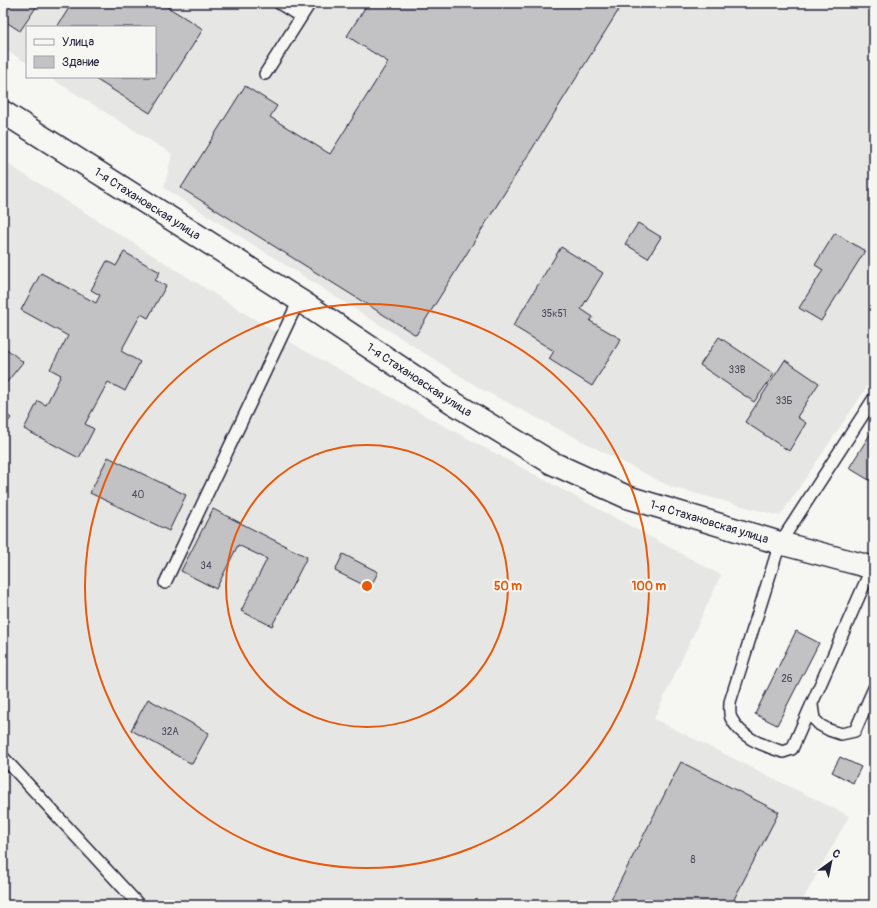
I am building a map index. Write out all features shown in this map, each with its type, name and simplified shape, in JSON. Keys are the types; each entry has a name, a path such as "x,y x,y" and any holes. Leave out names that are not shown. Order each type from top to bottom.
{"main road":[{"name":"1-я Стахановская улица","path":"3,112 299,300 452,402 552,463 628,497 780,543 873,568"}],"lane":[{"path":"279,3 301,17"},
{"path":"265,74 310,3"},
{"path":"165,582 299,300"},
{"path":"873,568 792,749 783,752 767,747 744,735 731,717 730,702 780,543 874,398"},
{"path":"812,704 814,719 820,725 828,730 841,734 855,731 874,688"},
{"path":"3,757 139,905"}],"shaded area":[{"path":"3,3 874,3 874,377 780,516 671,487 481,389 164,188 172,154 51,78 156,78 156,26 26,26 26,62 3,48"},
{"path":"3,161 305,351 721,575 654,719 849,816 800,905 3,905"}],"building":[{"path":"3,3 39,3 20,31 3,20"},
{"path":"72,3 109,3 112,5 113,3 161,3 203,29 150,113 94,78 156,78 156,26 58,26"},
{"path":"368,3 623,3 416,335 181,188 245,86 277,106 270,117 330,154 388,62 347,36"},
{"path":"638,223 661,237 648,258 625,244"},
{"path":"835,233 865,251 821,321 799,308 823,270 815,265"},
{"path":"561,247 603,273 581,309 593,317 590,321 621,339 592,386 549,359 554,351 513,326"},
{"path":"124,252 160,272 155,280 166,286 148,318 141,314 121,351 140,362 125,391 108,382 85,424 94,429 79,458 24,429 38,401 46,405 61,375 50,369 68,336 21,310 41,273 96,303 100,295 91,290 107,261 116,266"},
{"path":"719,337 774,374 754,402 700,365"},
{"path":"3,346 23,362 3,387"},
{"path":"785,360 819,383 797,417 806,423 789,451 745,422"},
{"path":"3,411 11,418 3,428"},
{"path":"874,428 874,483 849,468"},
{"path":"108,457 186,495 169,531 90,493"},
{"path":"213,509 307,557 272,626 241,611 267,559 238,545 216,589 181,571"},
{"path":"343,554 378,572 370,588 335,571"},
{"path":"796,631 819,643 777,725 755,714"},
{"path":"148,699 209,733 192,764 131,730"},
{"path":"840,757 861,767 853,783 832,772"},
{"path":"681,762 779,812 731,905 608,905"}]}
